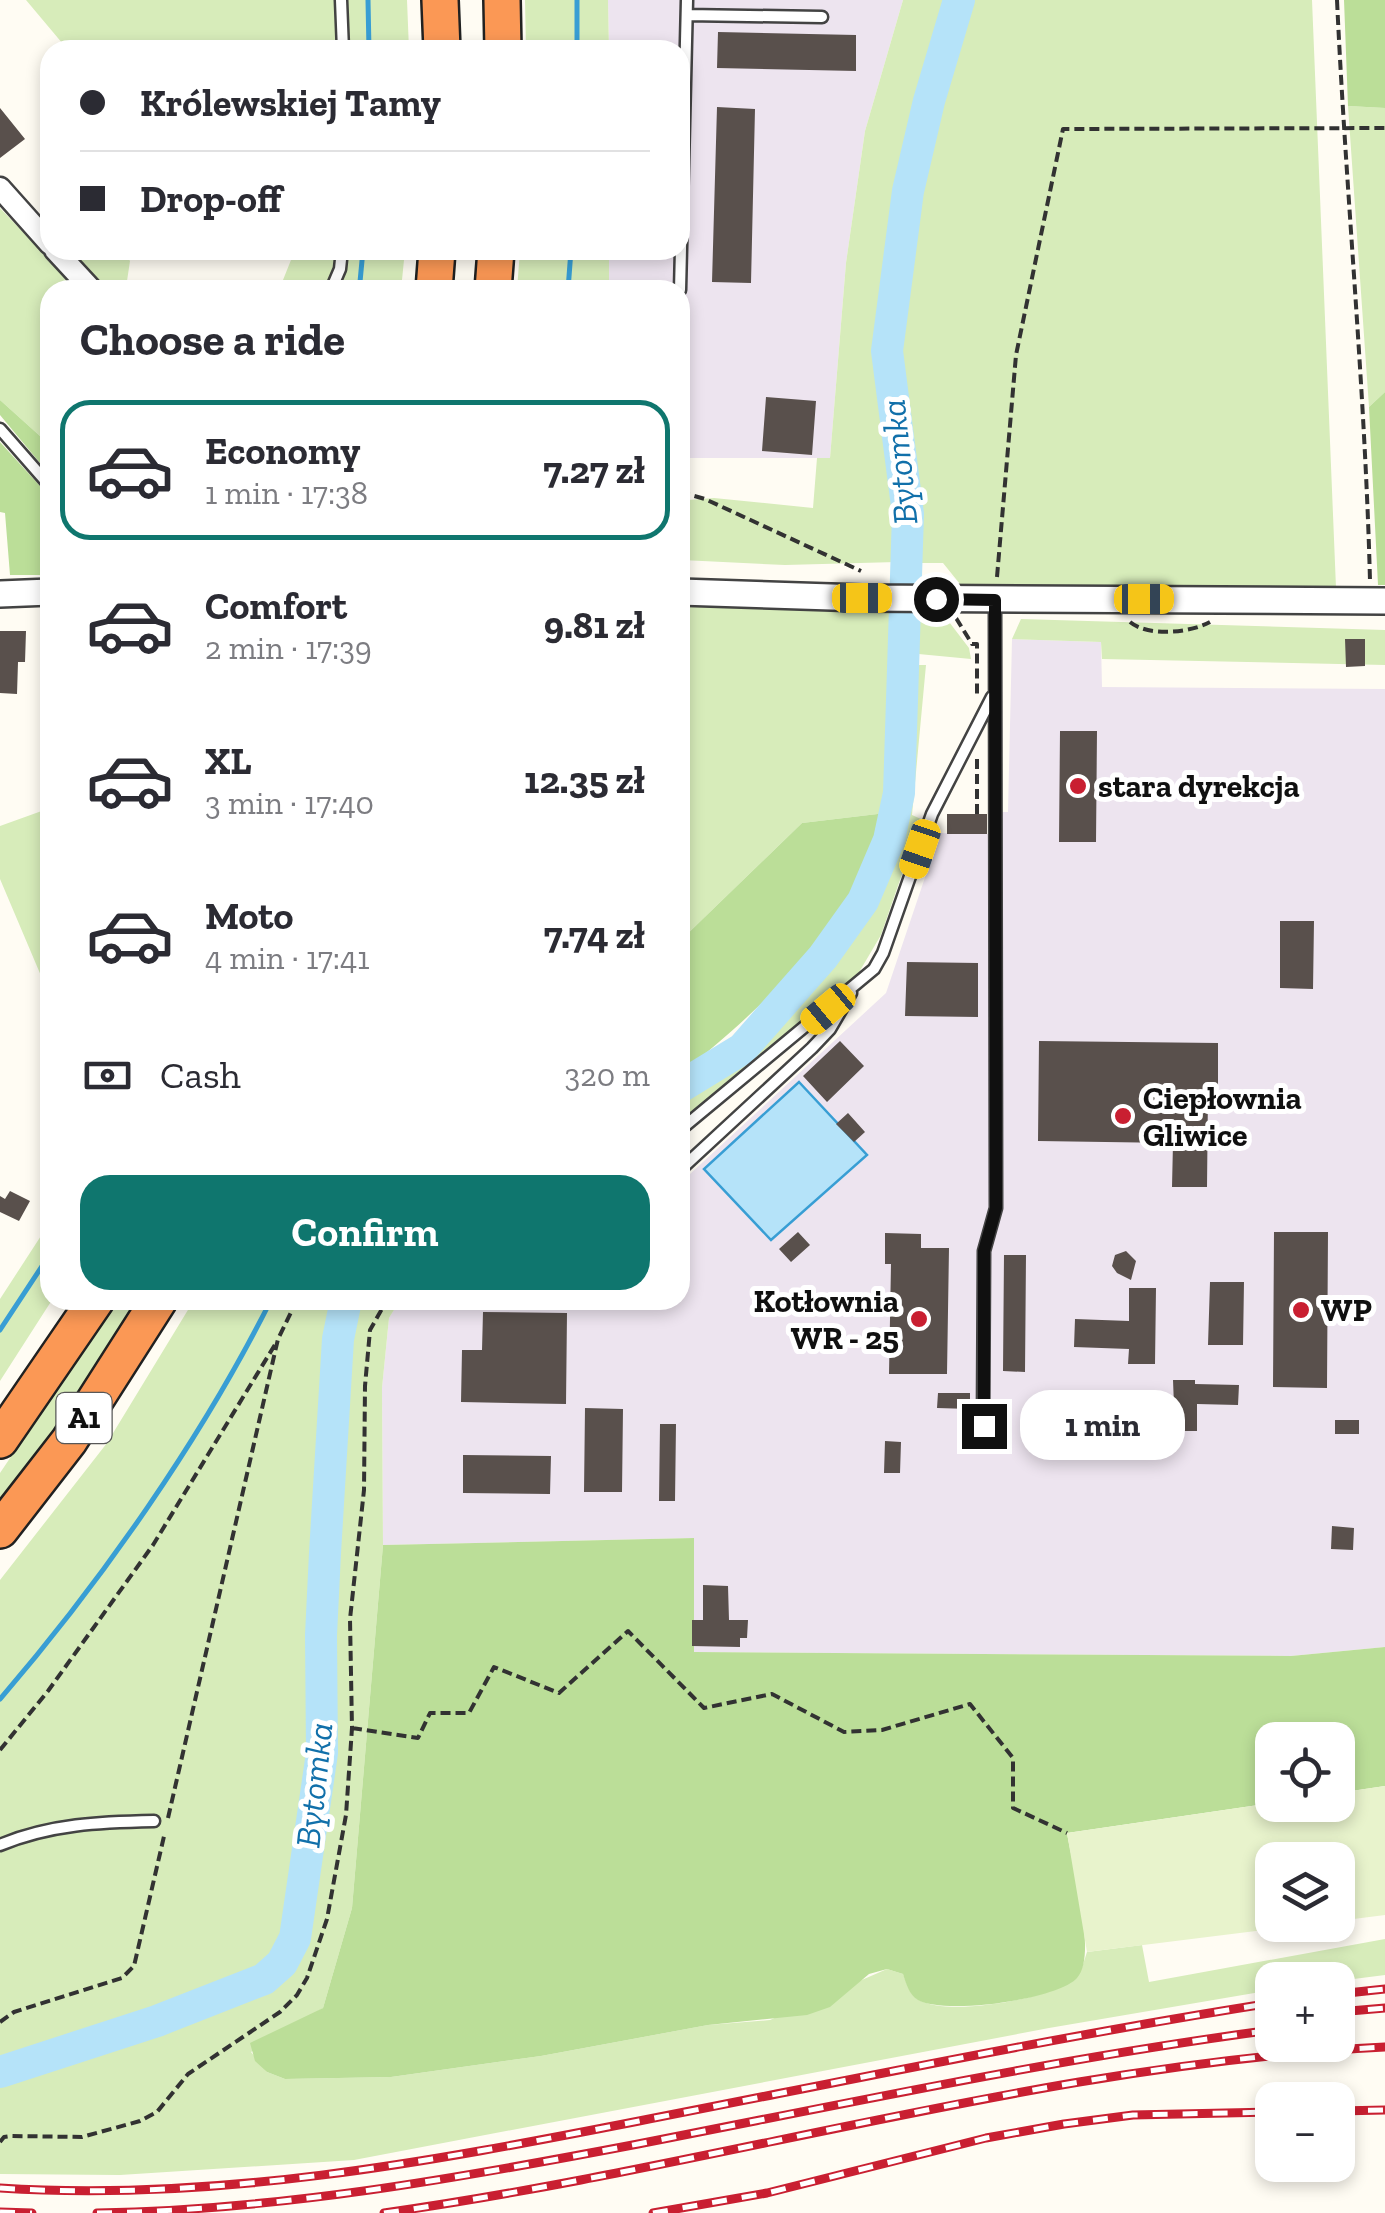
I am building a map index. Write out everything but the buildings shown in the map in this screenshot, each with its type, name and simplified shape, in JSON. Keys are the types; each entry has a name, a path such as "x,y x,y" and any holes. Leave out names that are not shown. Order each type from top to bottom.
{"highway":[{"path":"440,0 442,40"},
{"path":"502,0 503,40"},
{"name":"A1","path":"0,1440 89,1310"},
{"name":"A1","path":"0,1530 69,1440 153,1310"}],"street":[{"path":"0,188 40,233"},
{"path":"64,260 83,280"},
{"path":"0,594 40,592"},
{"path":"690,592 995,600 1385,601"}],"lane":[{"path":"342,0 344,40"},
{"path":"686,40 688,0"},
{"path":"687,14 822,16"},
{"path":"0,429 40,475"},
{"path":"984,1426 984,1251 996,1208 995,600"},
{"path":"690,1122 874,969 884,953 932,814 994,692"},
{"path":"690,1161 812,1048 830,1029 854,988"},
{"path":"0,1845 58,1827 154,1822"}],"path":[{"path":"1337,0 1360,339 1370,570"},
{"path":"995,600 1016,355 1063,129 1385,128"},
{"path":"690,494 861,571"},
{"path":"1122,616 1139,630 1193,632 1216,618"},
{"path":"0,1750 48,1691 153,1545 292,1310"},
{"path":"0,2142 11,2136 82,2137 140,2121 157,2112 188,2074 280,2012 307,1978 338,1871 346,1815 352,1728 350,1619 364,1490 365,1386 370,1330 381,1310"},
{"path":"0,2022 14,2012 122,1978 134,1966 278,1339"},
{"path":"352,1728 418,1738 430,1713 469,1714 494,1667 559,1694 628,1631 704,1708 772,1694 844,1732 882,1730 970,1704 1013,1758 1013,1808 1066,1833"}],"shaded area":[{"path":"608,0 903,0 865,131 846,263 830,458 690,458 690,280 609,280 609,260 690,260 690,40 609,40"},
{"name":"Ciepłownia Gliwice","path":"1012,639 1101,642 1102,687 1385,689 1385,1647 1291,1656 694,1652 694,1538 383,1545 382,1388 389,1318 394,1310 690,1310 690,1174 886,993 940,833 991,834 997,812 1008,812"}],"green space":[{"path":"26,0 334,0 336,40 60,40"},
{"path":"346,0 407,0 409,40 348,40"},
{"path":"525,0 608,0 609,40 526,40"},
{"path":"903,0 948,0 907,140 886,258 876,365 897,562 785,565 690,560 690,500 714,498 813,508 817,458 830,458 846,263 865,131"},
{"path":"971,0 1312,0 1336,588 964,589 943,563 915,563 921,522 895,346 916,216 940,107"},
{"path":"1344,0 1385,0 1385,108 1348,106"},
{"path":"1348,106 1385,108 1385,392 1369,407"},
{"path":"0,208 40,250 40,260 49,260 68,280 40,280 40,436 0,400"},
{"path":"75,260 130,261 127,280 94,280"},
{"path":"291,260 336,260 330,280 283,280"},
{"path":"347,260 404,260 402,280 342,280"},
{"path":"519,260 609,260 609,280 518,280"},
{"path":"1385,392 1385,585 1378,585 1369,407"},
{"path":"0,400 40,436 40,463 0,415"},
{"path":"0,442 40,486 40,575 10,575 5,513 0,512"},
{"path":"690,603 893,612 892,779 886,813 802,823 690,931"},
{"path":"911,613 943,614 969,648 971,659 908,653"},
{"path":"1021,619 1385,630 1385,665 1102,659 1101,642 1012,639"},
{"path":"910,665 926,665 912,815 921,819 881,935 858,974 749,1071 690,1113 690,1093 746,1057 842,948 884,881 903,811"},
{"path":"40,812 40,973 0,879 0,826"},
{"path":"886,813 863,878 829,930 755,1010 690,1066 690,931 802,823"},
{"path":"40,1237 40,1310 46,1310 0,1381 0,1299"},
{"path":"109,1310 135,1310 105,1359 0,1503 0,1473"},
{"path":"188,1310 394,1310 389,1318 382,1388 383,1545 352,1908 323,2008 251,2052 267,2072 285,2079 391,2077 541,2056 708,2025 770,2020 887,1969 903,1974 913,1995 933,2005 998,2004 1042,1994 1073,1980 1087,1952 1142,1945 1149,1982 1255,1963 1255,1993 1049,2028 354,2160 120,2175 0,2174 0,1580 107,1443"},
{"path":"694,1538 694,1652 1291,1656 1385,1647 1385,1786 1355,1790 1355,1722 1255,1722 1255,1805 1067,1833 1082,1908 1083,1966 1077,1978 1065,1986 1025,1999 974,2005 931,2004 912,1995 903,1974 887,1969 869,1974 830,2007 807,2015 708,2025 541,2056 391,2077 285,2079 267,2072 255,2061 250,2043 323,2008 352,1908 383,1545"},
{"path":"1385,1786 1385,1915 1355,1919 1355,1842 1255,1842 1255,1931 1087,1952 1067,1833 1255,1805 1255,1822 1355,1822 1355,1790"},
{"path":"1385,1939 1385,1975 1355,1979 1355,1962 1259,1962"}],"water":[{"path":"799,1082 867,1155 771,1240 704,1169"}],"waterway":[{"path":"368,0 369,40"},
{"path":"577,0 577,40"},
{"name":"Bytomka","path":"690,1081 742,1049 823,957 863,901 889,840 899,793 908,514 887,351 908,191 959,0"},
{"path":"360,280 362,260"},
{"path":"569,280 570,260"},
{"path":"0,1330 40,1269"},
{"path":"0,1699 75,1607 148,1507 214,1404 266,1310"},
{"name":"Bytomka","path":"0,2072 157,2021 264,1979 282,1963 295,1938 322,1753 325,1553 338,1339 344,1310"}],"railway":[{"path":"1355,1992 1385,1989"},
{"path":"0,2188 161,2189 241,2184 401,2164 1255,2006"},
{"path":"1355,2011 1385,2008"},
{"path":"97,2213 234,2206 437,2180 1034,2068 1255,2032"},
{"path":"384,2213 634,2170 883,2119 1133,2074 1258,2057 1385,2047"},
{"path":"1355,2111 1385,2110"},
{"path":"653,2213 767,2193 986,2138 1064,2124 1133,2115 1255,2112"},
{"path":"0,2212 32,2213"}],"place":[{"name":"stara dyrekcja","path":"1078,786"},
{"name":"Ciepłownia Gliwice","path":"1123,1116"},
{"name":"WP","path":"1301,1310"},
{"name":"Kotłownia WR - 25","path":"919,1319"}],"route":[{"path":"936,599 995,600 996,1208 984,1251 984,1426"}]}
